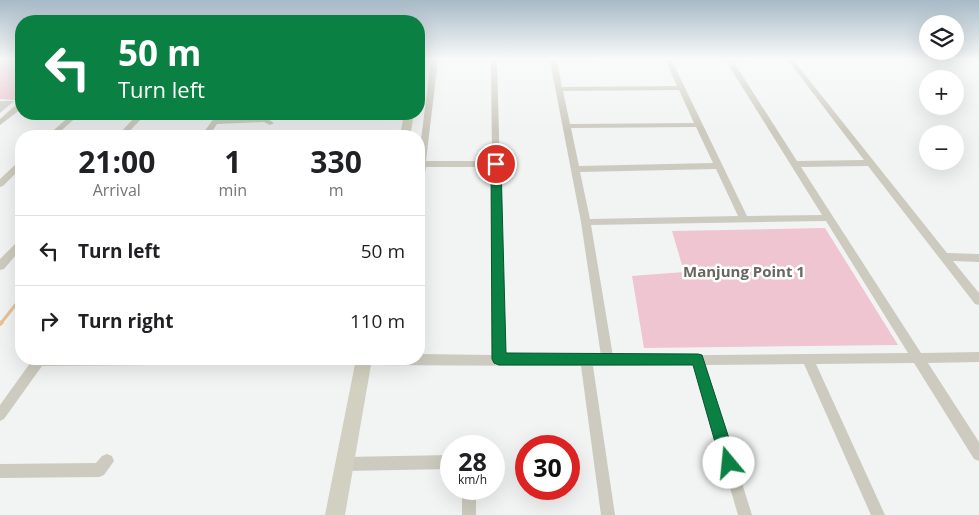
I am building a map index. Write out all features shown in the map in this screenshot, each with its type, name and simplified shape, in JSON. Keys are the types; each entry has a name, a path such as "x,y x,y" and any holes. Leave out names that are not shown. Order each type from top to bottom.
{"street":[{"path":"425,140 432,83"},
{"path":"494,83 499,359"},
{"path":"558,83 586,222 608,361"},
{"path":"679,83 744,220"},
{"path":"743,83 979,454"},
{"path":"808,83 979,301"},
{"path":"559,89 681,88"},
{"path":"0,123 15,110"},
{"path":"59,130 69,120"},
{"path":"127,130 136,120"},
{"path":"209,130 215,122 266,120 270,123"},
{"path":"567,126 698,125"},
{"path":"794,164 870,163"},
{"path":"425,164 496,164"},
{"path":"576,169 717,166"},
{"path":"0,184 15,170"},
{"path":"586,222 829,218"},
{"path":"0,266 15,250"},
{"path":"944,257 979,258"},
{"path":"425,359 608,361 979,357"},
{"path":"807,358 878,515"},
{"path":"698,360 744,515"},
{"path":"586,361 608,515"},
{"path":"0,415 36,365"},
{"path":"336,515 363,365"},
{"path":"0,471 99,470 107,461"},
{"path":"345,464 440,462"},
{"path":"468,515 469,500"}],"shaded area":[{"path":"0,83 15,83 15,100 0,99"},
{"path":"825,228 898,345 644,348 632,276 684,272 672,231"}],"building":[{"path":"0,101 14,101 0,113"}],"waterway":[{"path":"1,323 15,306"}],"district":[{"name":"Manjung Point 1","path":"744,271"}],"route":[{"path":"496,164 499,359 597,361 698,360 729,463"}]}
